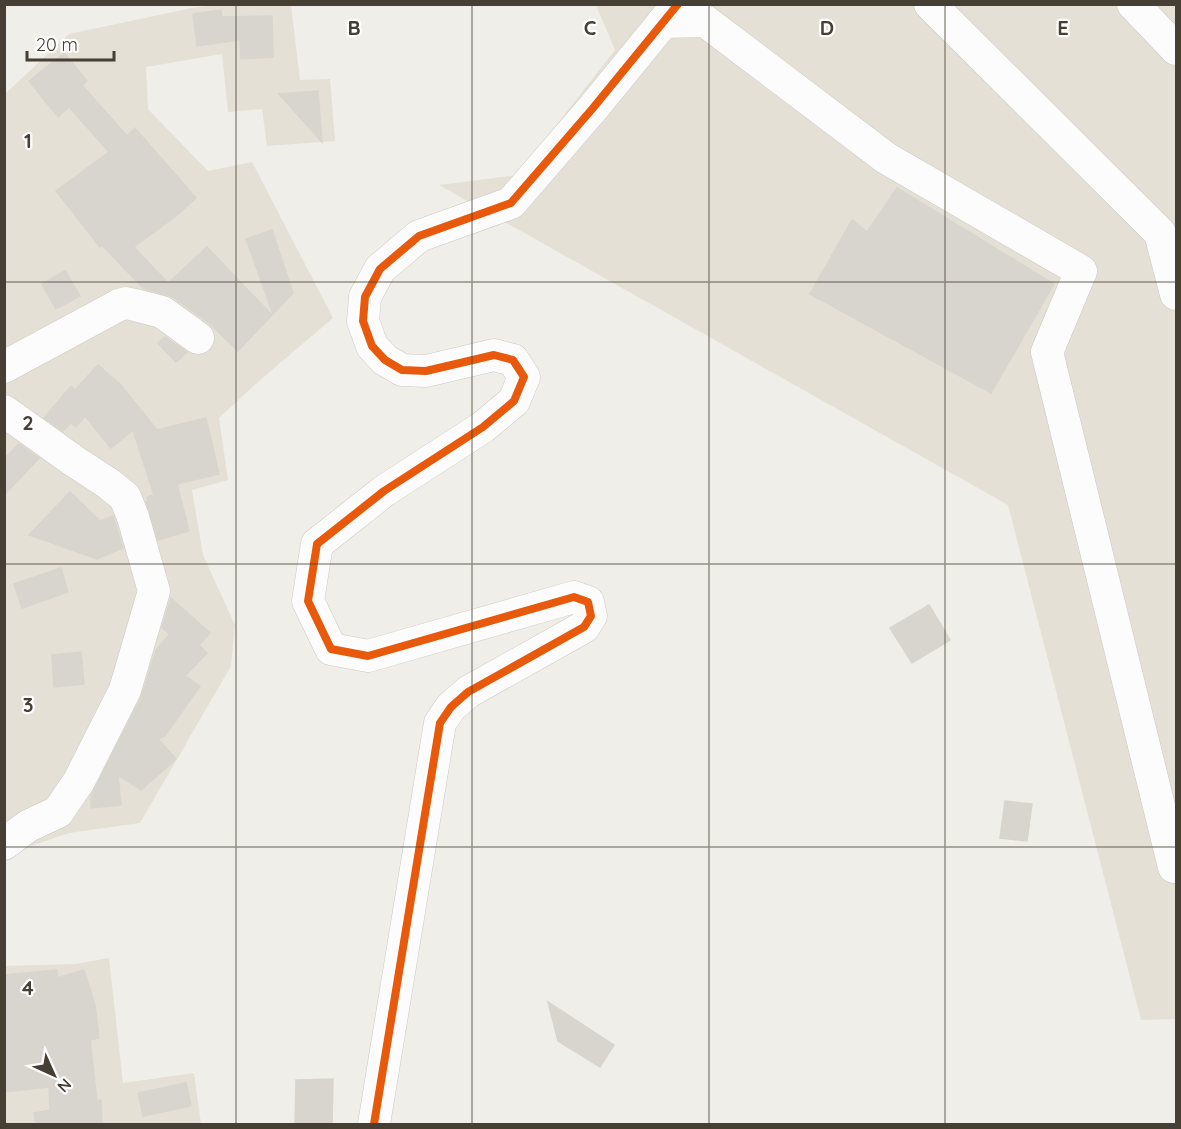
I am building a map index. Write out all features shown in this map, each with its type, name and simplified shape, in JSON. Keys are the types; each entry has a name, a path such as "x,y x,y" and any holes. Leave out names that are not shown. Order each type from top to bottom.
{"street":[{"path":"930,4 1160,233 1176,294"},
{"path":"1133,4 1176,49"},
{"path":"374,1125 440,723 451,707 468,692 584,627 591,616 588,602 574,597 368,656 331,649 308,600 318,544 384,491 483,427 514,401 524,377 513,360 494,355 426,371 402,370 385,360 372,346 363,321 365,297 381,269 419,236 511,203 670,13 713,13 886,158 1081,271 1047,352 1174,867 1176,867"},
{"path":"4,367 126,303 162,312 198,338"},
{"path":"4,411 110,484 125,497 154,591 125,690 79,781 58,812 28,826 4,844"}],"shaded area":[{"path":"219,5 291,5 300,80 330,79 335,141 267,146 262,109 228,112 222,54 146,67 148,109 208,171 252,162 333,318 219,418 228,480 192,490 203,555 235,625 231,666 140,823 69,833 22,849 5,861 5,94 69,34 192,8"},
{"path":"596,5 1176,5 1176,1019 1141,1020 1008,505 439,185 517,175 615,50"},
{"path":"109,958 123,1083 194,1073 201,1124 5,1124 4,966 76,964"}],"building":[{"path":"221,10 222,17 272,16 273,57 241,59 240,40 197,46 193,14"},
{"path":"64,53 87,81 82,85 127,136 135,128 196,198 134,247 168,283 207,247 272,315 238,351 209,323 173,297 143,288 102,245 100,247 56,191 109,152 69,107 58,117 29,81"},
{"path":"318,91 322,142 279,94"},
{"path":"897,188 1054,284 991,393 810,294 852,220 867,232"},
{"path":"272,230 293,293 273,314 246,239"},
{"path":"65,271 80,296 56,309 42,284"},
{"path":"165,337 187,352 176,362 158,343"},
{"path":"98,365 120,384 157,430 206,418 219,474 177,484 189,531 158,540 146,502 147,497 154,495 133,430 111,448 85,416 76,427 71,423 63,431 44,418 71,386 75,390"},
{"path":"19,444 39,458 4,495 4,459"},
{"path":"70,492 100,521 113,516 123,548 97,559 29,535"},
{"path":"61,568 68,592 22,608 14,584"},
{"path":"171,598 210,633 199,645 207,653 185,676 200,686 165,736 158,739 176,759 141,790 118,775 121,805 91,808 91,796 141,698 156,650 170,634 162,628"},
{"path":"929,605 950,640 912,663 890,628"},
{"path":"81,652 84,684 54,687 52,655"},
{"path":"1005,801 1032,804 1027,841 1000,838"},
{"path":"57,970 57,978 84,970 95,1005 99,1038 90,1040 97,1101 101,1100 102,1125 36,1125 34,1113 50,1110 49,1087 4,1092 4,975"},
{"path":"548,1002 614,1045 600,1067 558,1041"},
{"path":"333,1079 332,1125 295,1125 296,1080"},
{"path":"186,1083 191,1106 143,1116 138,1093"}],"cycle path":[{"path":"374,1124 440,723 451,707 468,692 584,627 591,616 588,602 574,597 368,656 331,649 308,601 317,544 384,491 483,427 514,401 524,377 513,360 494,355 426,371 402,370 385,360 372,346 363,321 365,297 380,269 419,236 511,203 678,4"}]}
